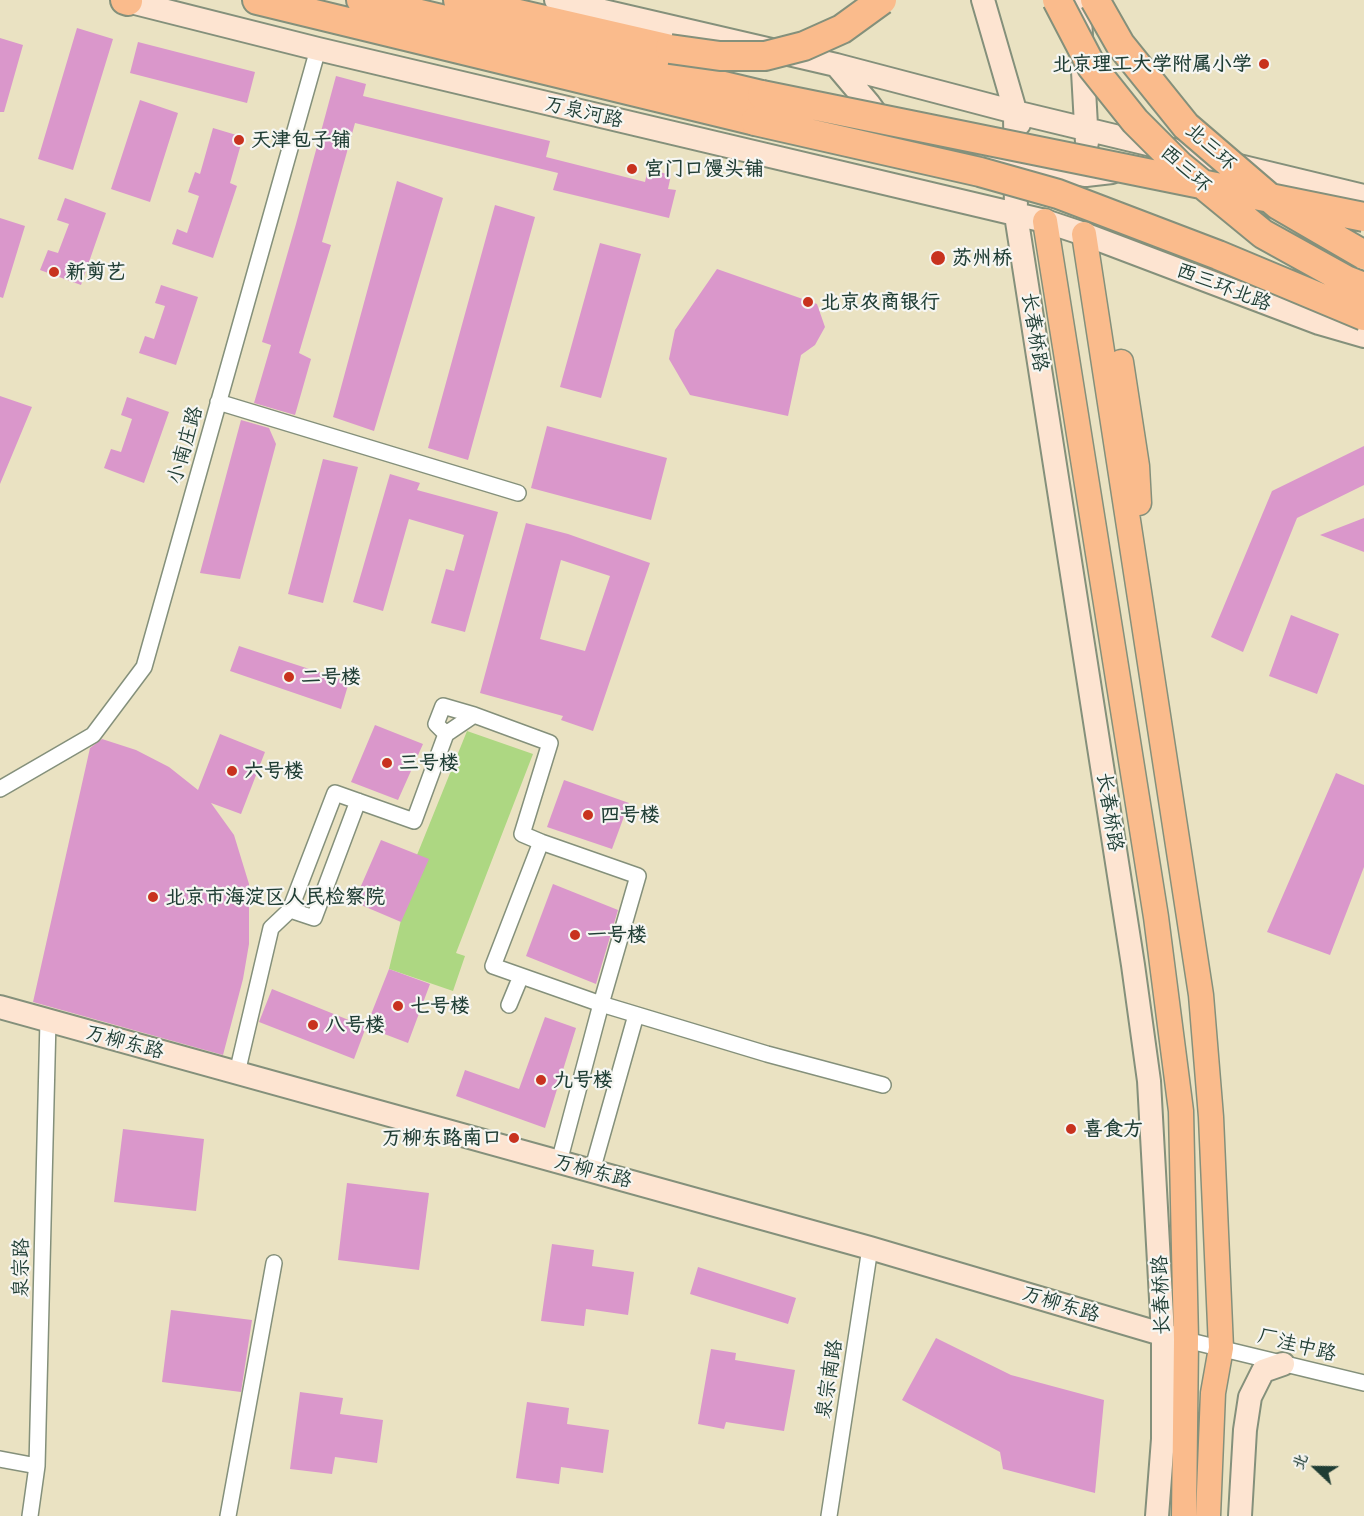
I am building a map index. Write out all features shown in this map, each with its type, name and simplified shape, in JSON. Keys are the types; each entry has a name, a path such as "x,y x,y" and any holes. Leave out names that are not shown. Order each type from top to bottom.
{"highway":[{"name":"万泉河路","path":"257,0 759,108"},
{"path":"361,0 759,108 1058,194 1218,255 1364,316"},
{"path":"458,0 670,49 720,56 765,56 804,46 843,29 882,0"},
{"name":"西三环","path":"1057,0 1092,67 1136,121 1179,165 1263,234 1346,280 1364,287"},
{"name":"北三环","path":"1095,0 1120,44 1186,126 1278,205 1364,255"},
{"path":"759,108 1364,217"}],"main road":[{"name":"长春桥路","path":"1045,221 1156,917 1181,1111 1174,1338 1184,1516"},
{"path":"1093,238 1132,547 1201,995 1210,1117 1221,1348 1213,1393 1208,1516"}],"street":[{"name":"万泉河路","path":"126,0 318,49 1045,221"},
{"path":"556,0 836,65 1015,112 1364,196"},
{"path":"749,46 801,35 847,12 860,0"},
{"path":"983,0 1015,112 1023,165 1045,221"},
{"path":"1079,0 1093,238"},
{"path":"1082,33 1109,95 1136,126 1184,153"},
{"name":"小南庄路","path":"0,789 93,735 144,667 318,49"},
{"path":"836,65 869,104 891,135 1023,165 1091,175 1184,153"},
{"path":"855,176 878,158 891,135"},
{"name":"长春桥路","path":"1023,165 1016,214 1149,1081 1174,1338 1157,1516"},
{"name":"西三环北路","path":"1045,221 1319,323 1364,336"},
{"path":"218,402 518,493"},
{"path":"446,734 436,724 443,706 550,742 522,834 638,876 559,1162"},
{"path":"237,1073 271,928 290,910 335,793 414,821 446,734 474,715"},
{"path":"290,910 314,918 358,801"},
{"path":"541,842 493,966 636,1015 767,1054 883,1084"},
{"path":"1133,965 1156,917"},
{"path":"509,1005 521,976"},
{"name":"万柳东路","path":"0,1007 870,1248 1174,1338"},
{"path":"592,1171 636,1015"},
{"name":"泉宗路","path":"30,1516 37,1466 48,1020"},
{"name":"泉宗南路","path":"829,1516 870,1248"},
{"path":"228,1516 274,1263"},
{"name":"厂洼中路","path":"1174,1338 1364,1383"},
{"path":"1240,1516 1245,1430 1250,1397 1263,1371 1283,1364"},
{"path":"0,1459 37,1466"}],"green space":[{"path":"467,731 533,754 456,953 465,956 453,991 389,969 417,855"}],"building":[{"path":"77,28 113,39 73,170 38,159"},
{"path":"0,38 23,45 4,112 0,112"},
{"path":"138,42 255,72 247,103 130,73"},
{"path":"336,76 366,84 363,96 550,141 546,157 645,182 648,169 671,175 668,189 676,190 669,218 553,190 558,173 355,123 322,242 331,245 299,353 311,359 295,415 254,403 271,345 262,342"},
{"path":"140,100 178,113 150,202 111,189"},
{"path":"213,128 243,137 230,183 237,186 213,258 172,244 177,229 187,233 199,196 188,192 195,172 200,174"},
{"path":"397,181 443,198 374,431 333,417"},
{"path":"65,198 106,213 81,285 40,270 48,250 58,253 69,224 57,220"},
{"path":"495,205 535,217 468,460 428,448"},
{"path":"0,218 25,226 3,298 0,297"},
{"path":"600,243 641,254 601,398 560,387"},
{"path":"717,269 817,304 825,327 815,345 801,355 788,416 690,395 669,359 675,330"},
{"path":"161,285 198,297 176,365 139,353 145,336 154,339 165,306 155,303"},
{"path":"0,396 32,407 0,484"},
{"path":"127,397 169,412 144,483 104,468 111,449 121,452 132,419 121,415"},
{"path":"241,420 269,428 276,444 240,579 200,573"},
{"path":"547,426 667,458 651,520 531,488"},
{"path":"1364,446 1364,485 1297,518 1243,652 1211,637 1272,491"},
{"path":"323,459 358,467 323,603 288,594"},
{"path":"390,474 420,483 417,490 498,512 465,632 431,623 446,569 454,571 464,535 409,519 383,611 353,602"},
{"path":"1364,518 1364,552 1320,535"},
{"path":"526,523 568,534 650,563 593,731 561,720 563,716 480,693","holes":["561,560 610,576 585,651 540,639"]},
{"path":"1291,615 1339,634 1317,694 1269,676"},
{"name":"二号楼","path":"239,646 349,682 341,709 230,671"},
{"name":"三号楼","path":"375,725 423,744 398,800 351,782"},
{"name":"北京市海淀区人民检察院","path":"220,734 265,752 241,814 211,803 234,835 249,884 249,944 243,979 223,1055 33,1002 90,748 102,739 136,750 169,767 198,790"},
{"path":"1336,773 1364,785 1364,867 1330,955 1267,932"},
{"name":"四号楼","path":"564,780 629,803 612,849 547,827"},
{"path":"381,840 429,859 401,922 354,902"},
{"name":"一号楼","path":"553,884 618,910 596,984 526,956"},
{"name":"七号楼","path":"389,969 430,984 408,1043 366,1027"},
{"name":"八号楼","path":"272,989 366,1027 354,1059 259,1022"},
{"name":"九号楼","path":"545,1017 576,1028 545,1128 456,1096 465,1070 519,1089"},
{"path":"123,1129 204,1139 196,1211 114,1202"},
{"path":"347,1183 429,1193 419,1270 338,1260"},
{"path":"552,1244 594,1250 592,1266 634,1272 628,1315 586,1309 584,1326 541,1321"},
{"path":"698,1267 796,1298 788,1324 690,1294"},
{"path":"171,1310 252,1320 241,1392 162,1382"},
{"path":"936,1338 1011,1375 1104,1400 1095,1493 1003,1469 1000,1452 902,1400"},
{"path":"711,1349 736,1353 735,1360 795,1370 784,1431 726,1422 724,1429 698,1424"},
{"path":"300,1392 343,1398 340,1414 383,1420 377,1463 335,1457 332,1474 290,1469"},
{"path":"527,1402 569,1408 567,1424 609,1430 603,1473 561,1467 559,1484 516,1478"}],"place":[{"name":"北京理工大学附属小学","path":"1264,64"},
{"name":"天津包子铺","path":"239,140"},
{"name":"宫门口馒头铺","path":"632,169"},
{"name":"苏州桥","path":"938,258"},
{"name":"新剪艺","path":"54,272"},
{"name":"北京农商银行","path":"808,302"},
{"name":"二号楼","path":"289,677"},
{"name":"三号楼","path":"387,763"},
{"name":"六号楼","path":"232,771"},
{"name":"四号楼","path":"588,815"},
{"name":"北京市海淀区人民检察院","path":"153,897"},
{"name":"一号楼","path":"575,935"},
{"name":"七号楼","path":"398,1006"},
{"name":"八号楼","path":"313,1025"},
{"name":"九号楼","path":"541,1080"},
{"name":"喜食方","path":"1071,1129"},
{"name":"万柳东路南口","path":"514,1138"}]}
